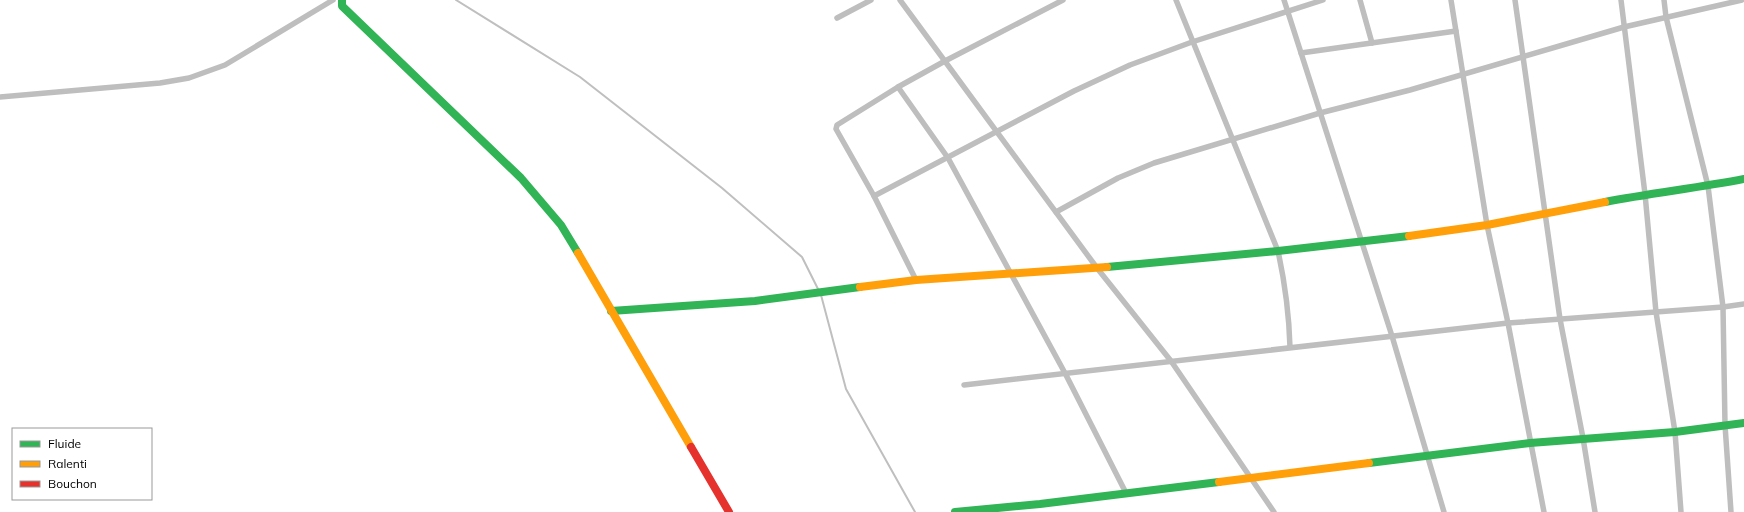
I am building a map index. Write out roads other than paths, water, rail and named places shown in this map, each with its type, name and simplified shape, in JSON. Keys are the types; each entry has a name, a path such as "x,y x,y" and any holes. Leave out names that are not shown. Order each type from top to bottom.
{"street":[{"path":"0,97 160,83 189,78 225,65 333,0"},
{"path":"342,0 342,6 521,178 561,225 729,512"},
{"path":"837,18 871,0"},
{"path":"900,0 1097,268 1171,361 1274,512"},
{"path":"916,280 874,196 836,125 898,87 945,61 1063,0"},
{"path":"1176,0 1278,251 1285,282 1289,314 1290,347"},
{"path":"1284,0 1392,336 1444,512"},
{"path":"874,196 1074,91 1130,65 1192,42 1323,0"},
{"path":"1360,0 1372,43"},
{"path":"1451,0 1487,225 1508,324 1544,512"},
{"path":"1515,0 1560,319 1583,438 1595,512"},
{"path":"1621,0 1645,194 1656,312 1675,432 1681,512"},
{"path":"1664,0 1666,17 1708,186 1723,307 1725,425 1731,512"},
{"path":"1056,212 1125,175 1154,163 1320,113 1410,90 1463,73 1624,28 1742,0"},
{"path":"1301,53 1456,31"},
{"path":"898,87 948,158 1066,375 1126,493"},
{"path":"611,311 755,301 916,280 1097,268 1278,251 1487,225 1645,194 1708,186 1744,179"},
{"path":"964,385 1066,375 1171,361 1392,336 1560,319 1723,307 1744,304"},
{"path":"955,512 1126,493 1530,443 1675,432 1744,423"}],"waterway":[{"path":"456,0 580,77 722,188 802,257 819,291"},
{"path":"821,295 846,389 915,512"}]}
